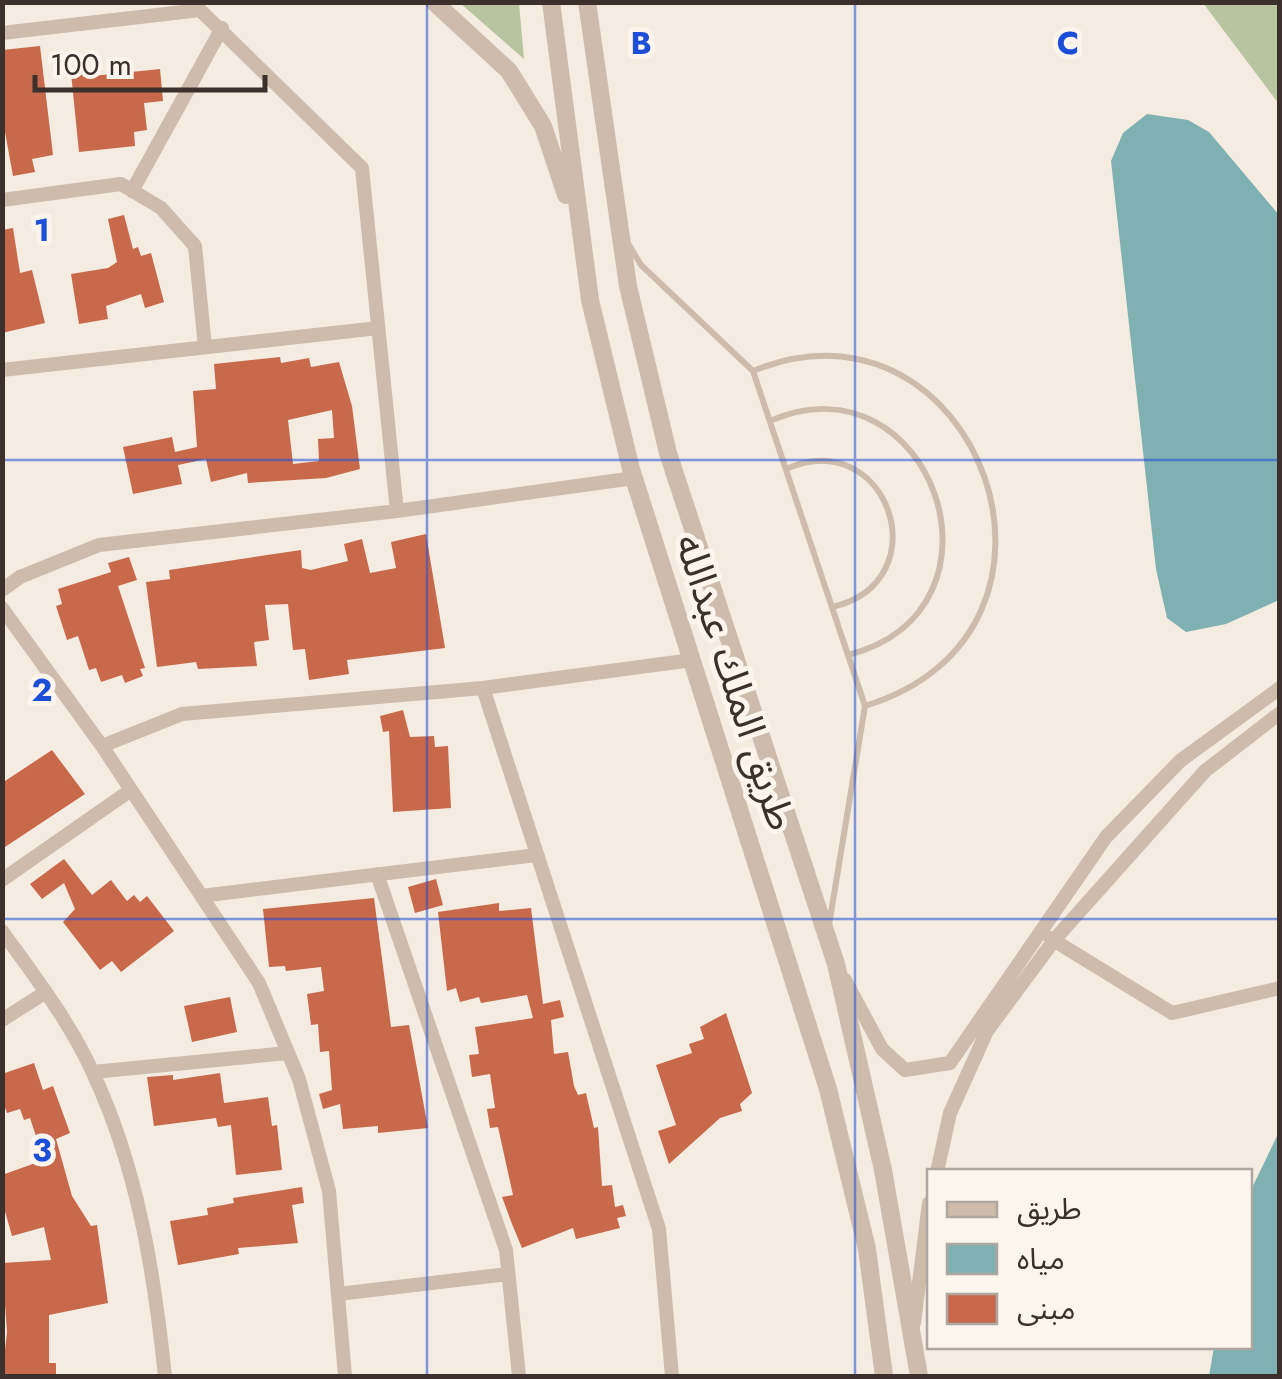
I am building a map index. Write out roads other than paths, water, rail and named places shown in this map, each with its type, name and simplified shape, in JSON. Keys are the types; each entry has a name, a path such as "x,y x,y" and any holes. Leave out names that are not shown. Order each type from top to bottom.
{"street":[{"path":"434,2 509,72 542,126 581,239"},
{"name":"طريق الملك عبدالله","path":"551,2 590,300 634,478 828,1089 867,1249 884,1376"},
{"name":"طريق الملك عبدالله","path":"587,2 628,286 668,453 836,964 914,1328 919,1376"},
{"path":"2,33 200,10 362,168 398,512"},
{"path":"132,191 222,28"},
{"path":"2,200 121,184 160,208 195,246 205,348"},
{"path":"2,370 378,328"},
{"path":"2,590 20,577 99,545 398,512 634,478"},
{"path":"2,608 102,746 258,983 288,1053 329,1191 345,1376"},
{"path":"102,746 182,714 483,688 692,660"},
{"path":"483,688 659,1229 672,1376"},
{"path":"836,964 882,1049 906,1070 950,1064 1106,836 1180,762 1280,688"},
{"path":"937,1169 950,1114 987,1031 1050,946 1205,771 1280,713"},
{"path":"2,880 131,790"},
{"path":"201,896 537,855"},
{"path":"377,874 506,1250 519,1376"},
{"path":"2,931 46,992 93,1072 132,1174 155,1285 165,1376"},
{"path":"1037,935 1172,1014 1280,988"},
{"path":"2,1020 46,992"},
{"path":"93,1072 288,1053"},
{"path":"914,1328 927,1226"},
{"path":"338,1294 508,1274"}],"lane":[{"path":"616,215 641,265 753,371 865,706 828,936"},
{"path":"753,371 812,358 862,363 887,371 909,382 949,413 978,454 988,478 994,502 996,552 992,578 972,624 958,645 921,680 865,706"},
{"path":"770,421 814,410 866,420 910,450 938,495 943,547 927,598 891,636 848,656"},
{"path":"786,469 816,461 848,466 873,484 889,511 893,542 883,572 862,595 832,608"}],"water":[{"path":"1147,114 1188,120 1209,132 1279,215 1279,600 1226,624 1186,632 1167,618 1156,569 1111,161 1123,133"},
{"path":"1279,1132 1279,1376 1209,1376 1214,1349 1252,1349 1252,1188"}]}
